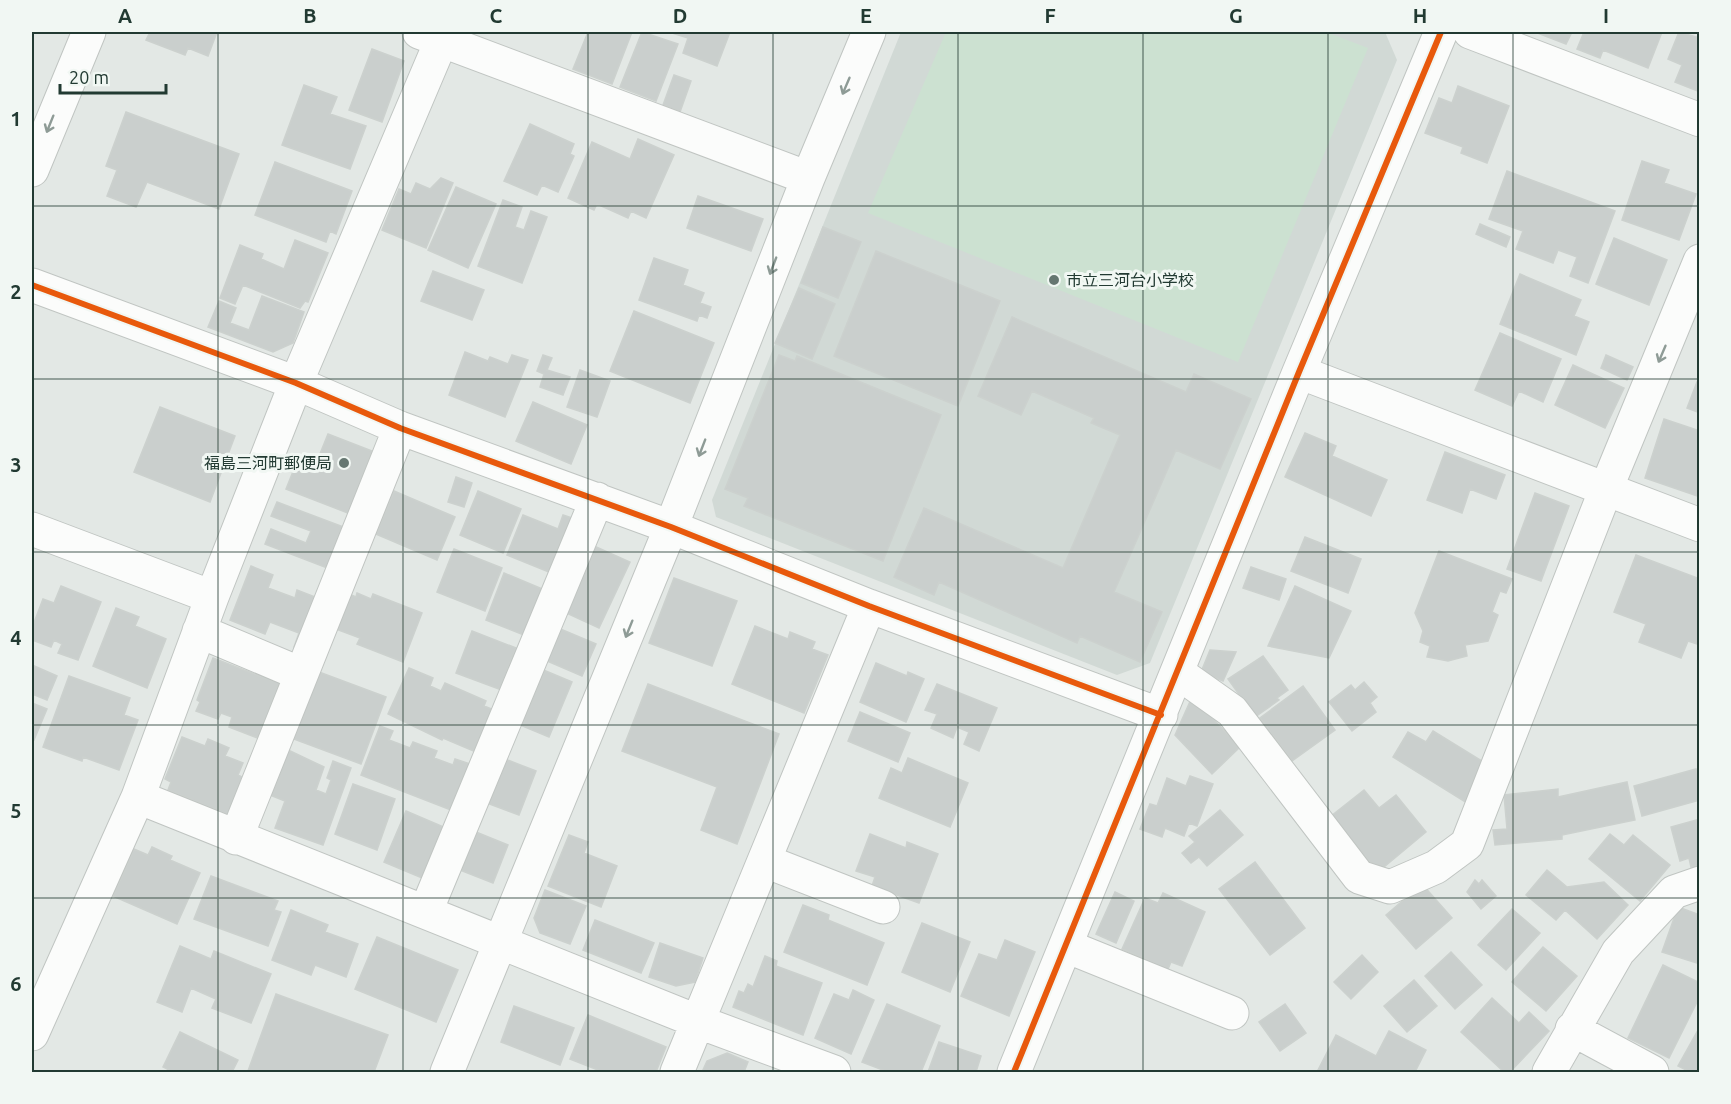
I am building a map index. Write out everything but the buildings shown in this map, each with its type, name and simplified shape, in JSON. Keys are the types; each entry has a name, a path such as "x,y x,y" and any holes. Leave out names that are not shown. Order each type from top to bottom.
{"street":[{"path":"32,170 89,32"},
{"path":"447,1072 671,527 808,178 869,32"},
{"path":"1014,1072 1299,372 1441,32"},
{"path":"1470,32 1700,120"},
{"path":"32,1034 138,798 212,597 435,34 808,178"},
{"path":"1177,672 1232,711 1359,877 1390,887 1436,867 1467,844 1606,489 1688,324 1700,261"},
{"path":"32,285 296,383 400,428 671,527 869,606 1161,715"},
{"path":"1299,372 1700,525"},
{"path":"236,838 400,428"},
{"path":"426,911 597,500"},
{"path":"32,529 212,597"},
{"path":"677,1072 869,606"},
{"path":"199,631 301,674"},
{"path":"138,798 426,911 699,1022 834,1072"},
{"path":"765,861 883,907"},
{"path":"1549,1072 1618,952 1674,892 1700,884"},
{"path":"1066,946 1232,1013"},
{"path":"1572,1029 1652,1072"}],"shaded area":[{"name":"市立三河台小学校","path":"901,32 1385,32 1397,60 1150,663 1117,675 716,517 712,500"}],"green space":[{"path":"946,32 1326,32 1368,48 1238,362 868,213"}],"cycle path":[{"path":"1014,1072 1299,372 1441,32"},
{"path":"32,285 296,383 400,428 671,527 869,606 1161,715"}],"place":[{"name":"市立三河台小学校","path":"1054,280"},
{"name":"福島三河町郵便局","path":"344,463"}]}
